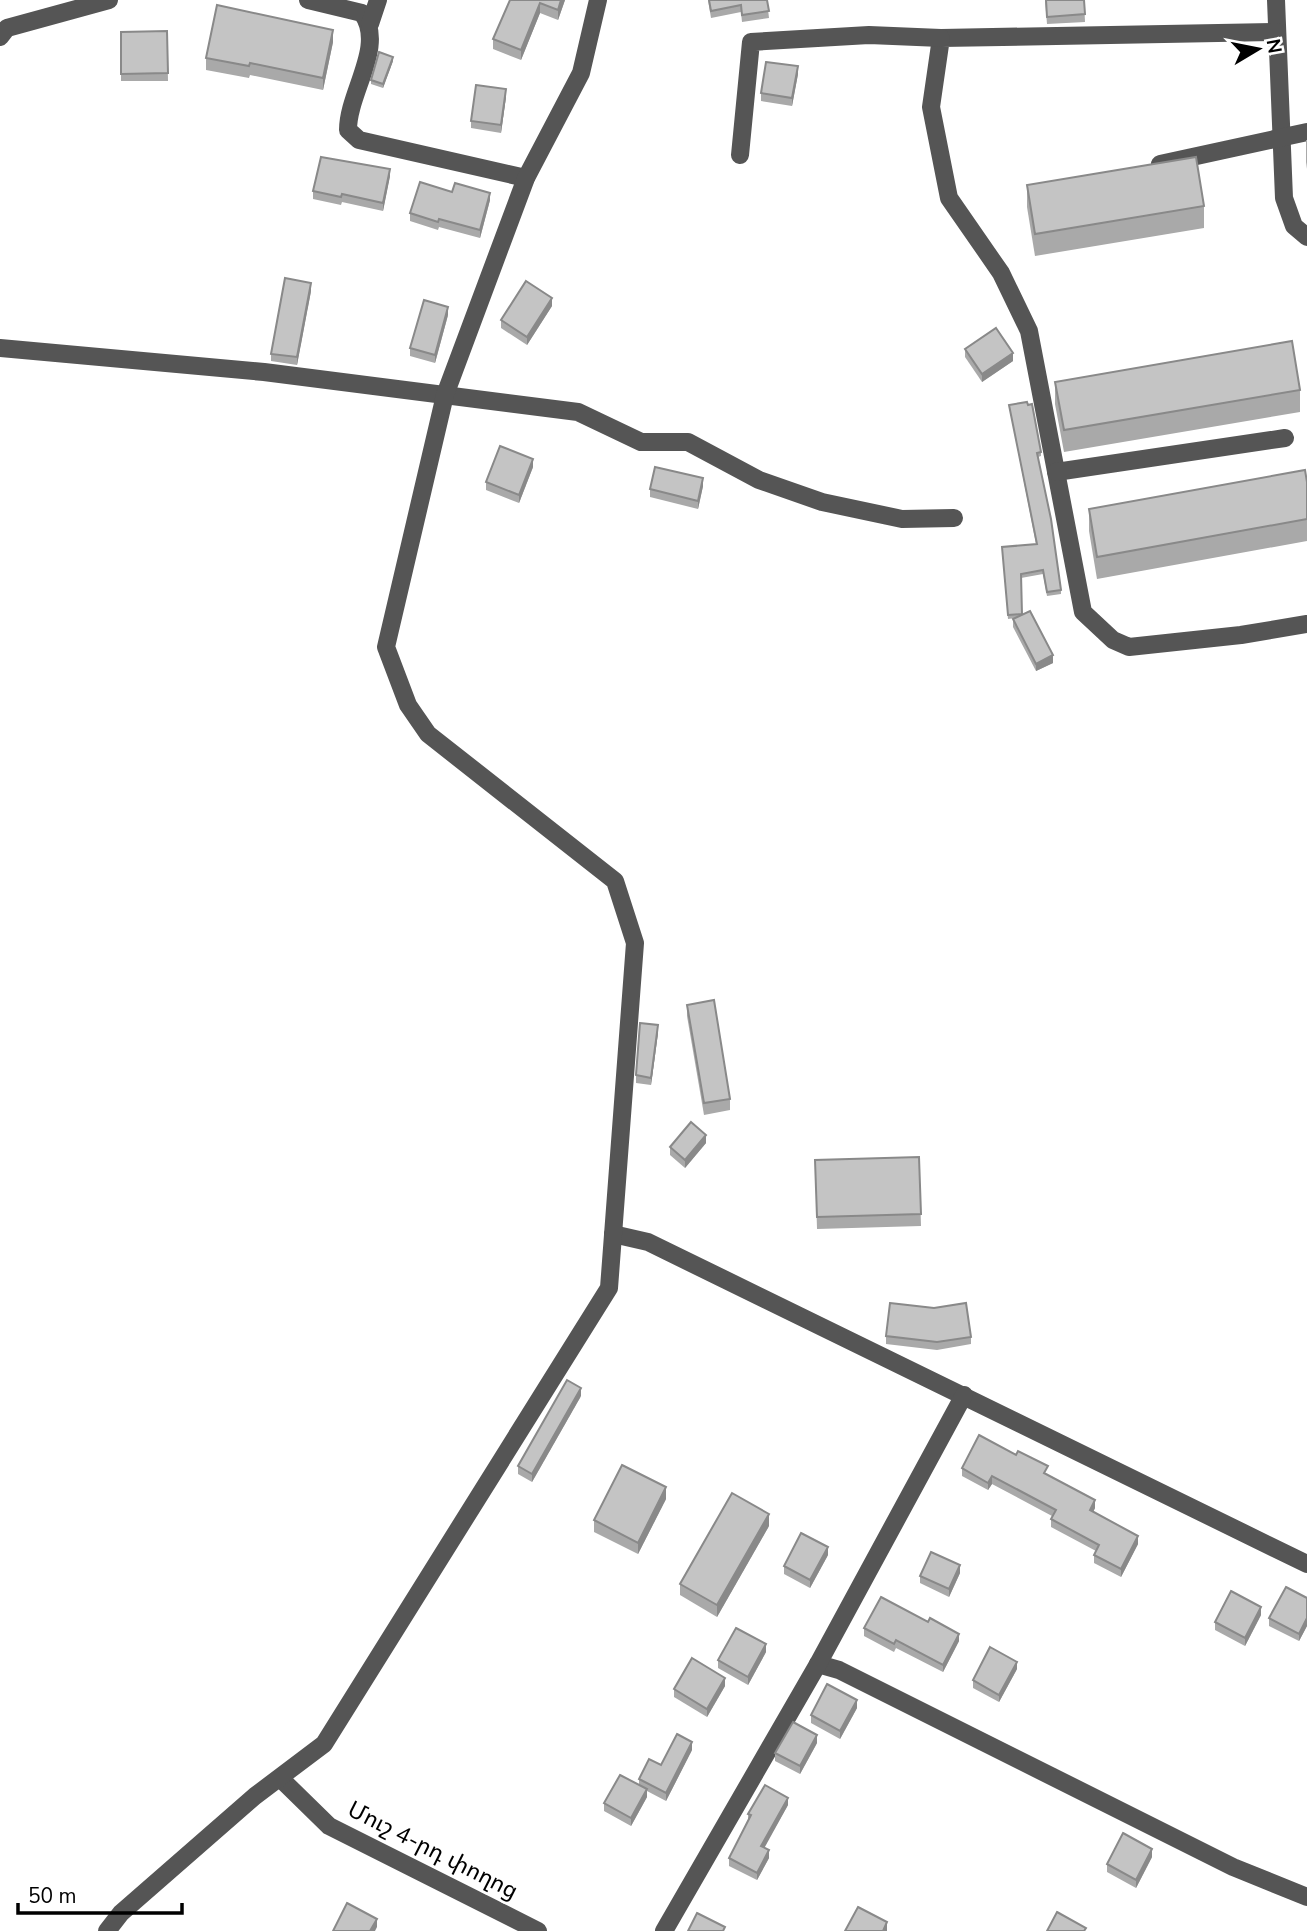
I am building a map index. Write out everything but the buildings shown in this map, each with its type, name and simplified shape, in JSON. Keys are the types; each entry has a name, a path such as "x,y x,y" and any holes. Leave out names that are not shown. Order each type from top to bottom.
{"street":[{"path":"0,37 7,29 108,0"},
{"path":"308,0 362,13 370,24"},
{"path":"379,0 370,24 372,44 348,114 348,130 359,140 526,178"},
{"path":"107,1931 121,1913 255,1796 324,1744 609,1288 635,943 615,881 428,734 408,705 386,647 445,394 526,178 581,73 598,0"},
{"path":"1276,0 1284,198 1294,226 1307,237"},
{"path":"740,155 751,42 869,35 941,38 1277,32"},
{"path":"941,38 931,107 949,198 1001,272 1029,331 1083,612 1113,640 1129,647 1241,635 1307,624"},
{"path":"1147,167 1307,132"},
{"path":"0,348 264,372 578,412 641,442 688,442 759,480 822,502 902,519 954,518"},
{"path":"1056,472 1284,438"},
{"path":"612,1234 648,1241 1307,1564"},
{"path":"664,1931 818,1664 964,1395"},
{"path":"818,1664 839,1670 1234,1867 1307,1897"},
{"name":"Մուշ 4-րդ փողոց","path":"280,1777 329,1826 538,1931"}]}
